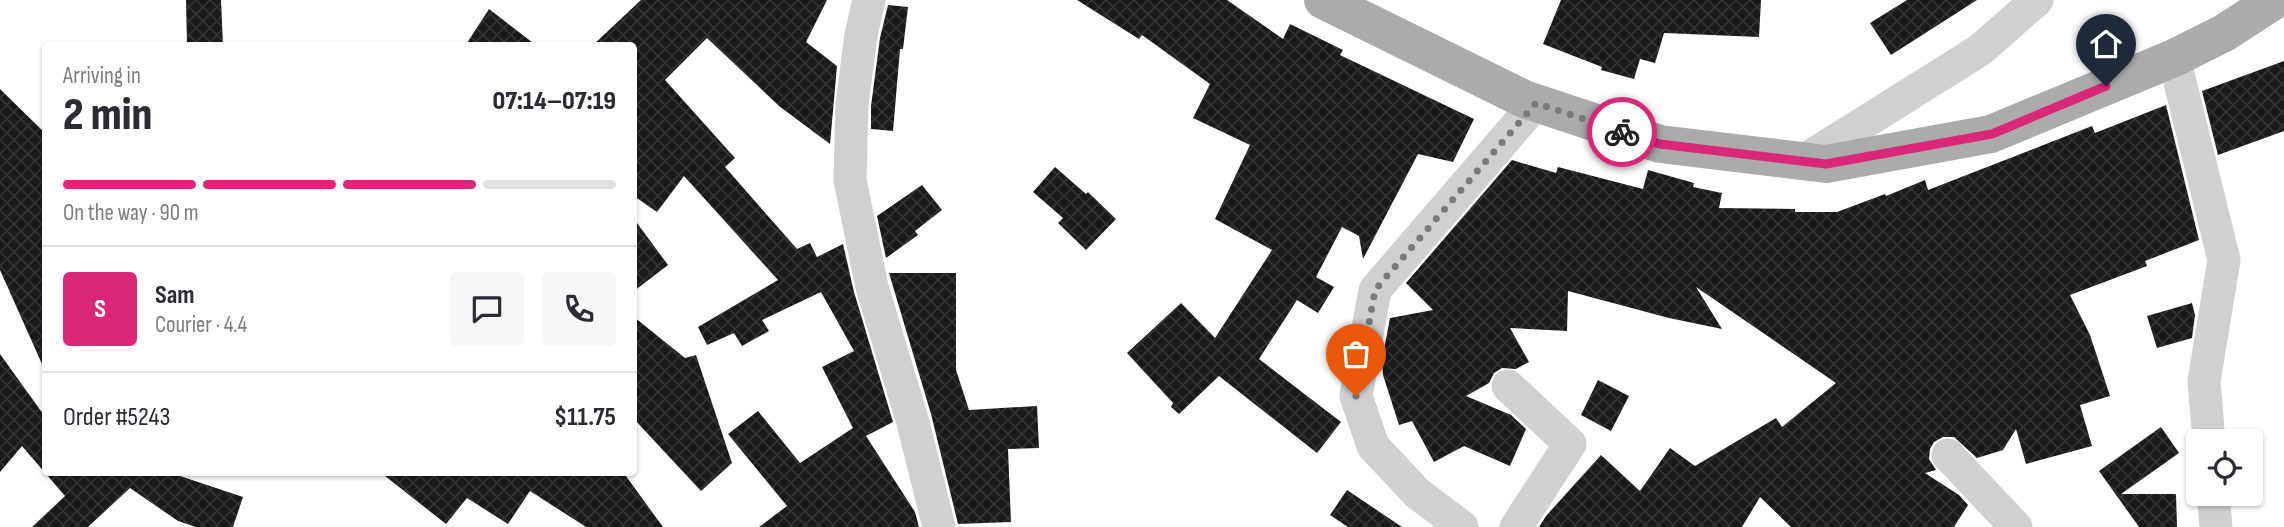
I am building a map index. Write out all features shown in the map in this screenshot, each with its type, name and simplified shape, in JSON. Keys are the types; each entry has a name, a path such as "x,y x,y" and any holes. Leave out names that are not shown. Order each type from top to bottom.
{"main road":[{"path":"1323,0 1536,103 1660,144 1826,164 1992,134 2174,58 2224,33 2275,0"}],"street":[{"path":"869,0 861,35 852,104 850,180 872,287 912,419 939,527"},
{"path":"1803,161 1980,50 2037,0"},
{"path":"2174,58 2224,260 2204,381 2208,429"},
{"path":"1462,527 1417,493 1373,446 1356,396 1358,383 1375,290 1536,103"},
{"path":"1508,386 1570,444 1516,527"},
{"path":"1948,455 2016,527"},
{"path":"2214,506 2216,527"}],"building":[{"path":"186,0 221,0 223,42 187,42"},
{"path":"641,0 827,0 806,42 837,66 830,144 779,106 707,38 665,80 735,158 725,167 797,249 810,243 817,257 843,244 854,292 893,422 866,436 915,512 919,527 759,527 787,506 728,434 758,411 800,463 853,428 822,367 854,351 821,292 762,320 769,331 742,346 734,333 707,345 698,327 778,280 684,176 657,212 637,198 637,42 596,42"},
{"path":"1077,0 1227,0 1283,39 1290,24 1343,50 1340,55 1474,119 1453,162 1418,154 1363,259 1359,236 1342,227 1316,277 1334,287 1318,313 1297,300 1259,359 1341,422 1317,453 1219,376 1179,414 1171,407 1173,403 1127,353 1181,303 1215,338 1272,250 1215,219 1250,145 1193,118 1210,84 1142,35 1139,39"},
{"path":"1561,0 1761,0 1759,37 1664,33 1655,63 1640,59 1634,79 1601,70 1602,67 1543,44"},
{"path":"1907,0 1977,0 1891,55 1870,23"},
{"path":"888,5 908,7 903,49 900,49 893,131 871,129 871,106 880,38"},
{"path":"489,9 532,42 468,42"},
{"path":"2284,61 2284,131 2218,155 2202,91"},
{"path":"0,89 42,130 42,364 0,270"},
{"path":"2166,105 2199,240 2145,261 2147,266 2070,295 2090,335 2110,396 2080,405 2092,446 2026,464 2016,429 2003,450 1977,458 1954,437 1943,437 1934,442 1929,459 1936,470 1925,473 1959,495 1968,505 1954,527 1791,527 1760,497 1742,527 1539,527 1601,455 1640,491 1670,448 1695,466 1776,418 1782,427 1836,383 1696,287 1722,329 1568,291 1567,331 1510,328 1529,362 1516,369 1502,368 1494,373 1489,383 1466,396 1511,415 1526,429 1510,466 1464,446 1434,462 1412,421 1399,425 1383,375 1382,360 1390,318 1433,310 1406,283 1512,160 1556,173 1558,167 1643,189 1648,170 1694,183 1693,187 1722,193 1719,208 1837,212 1925,180 1928,190 2092,126 2095,133"},
{"path":"1055,167 1086,194 1088,192 1116,219 1086,250 1058,223 1063,218 1033,192"},
{"path":"922,185 942,210 915,231 918,235 886,258 877,216"},
{"path":"637,223 668,265 637,289"},
{"path":"889,273 956,273 956,370 969,410 1037,406 1039,448 1008,449 1011,522 958,524 931,414"},
{"path":"2192,303 2195,315 2192,338 2157,348 2147,316"},
{"path":"637,319 685,358 696,355 732,463 701,491 637,422"},
{"path":"0,354 42,412 42,469 22,446 0,472"},
{"path":"1598,380 1629,396 1611,431 1581,415"},
{"path":"2161,427 2179,453 2121,494 2176,494 2177,527 2139,527 2099,471"},
{"path":"48,476 180,476 243,497 233,527 196,527 178,521 130,488 88,527 32,527 65,496"},
{"path":"385,476 626,476 663,527 586,527 530,491 508,524 467,498 446,524"},
{"path":"1347,490 1402,527 1348,527 1330,515"}],"way so far":[{"path":"1356,396 1375,290 1536,103 1622,132"}],"route":[{"path":"1622,132 1660,144 1826,164 1992,134 2106,86"}]}
